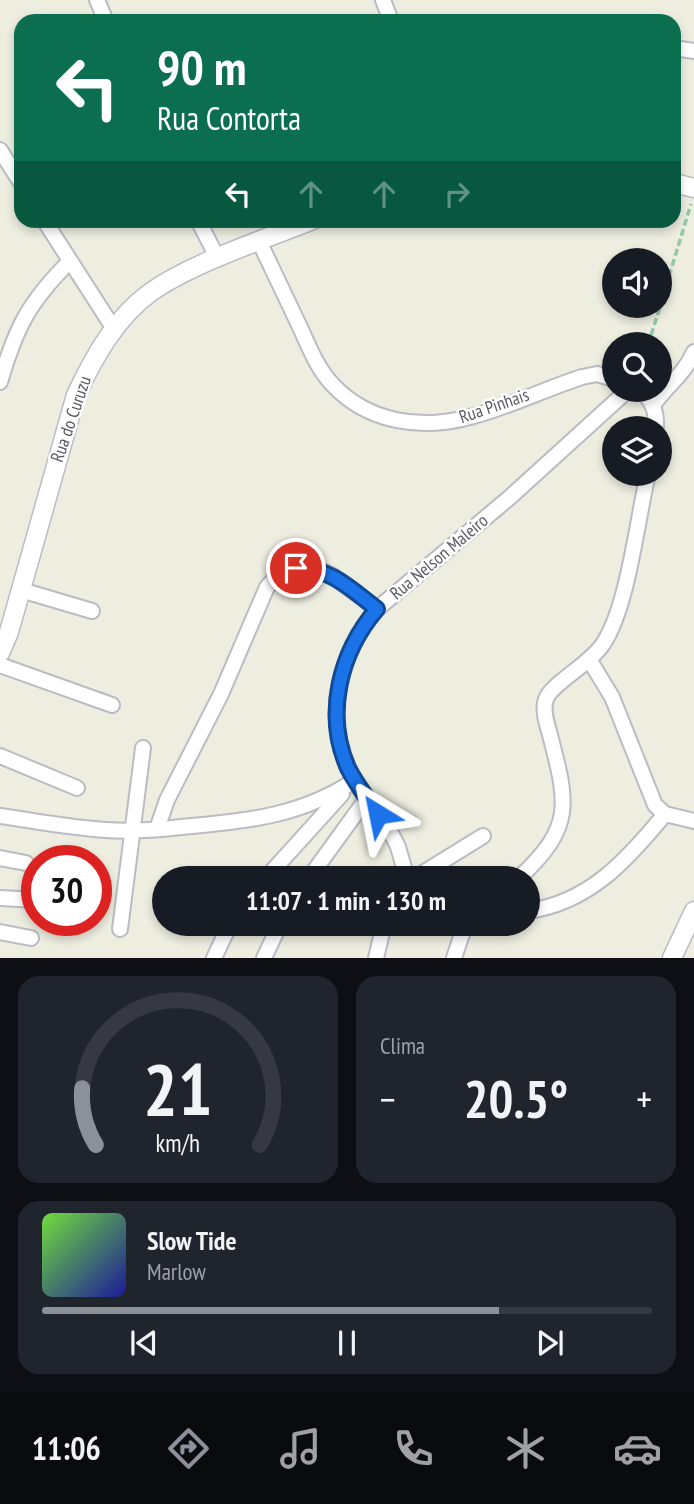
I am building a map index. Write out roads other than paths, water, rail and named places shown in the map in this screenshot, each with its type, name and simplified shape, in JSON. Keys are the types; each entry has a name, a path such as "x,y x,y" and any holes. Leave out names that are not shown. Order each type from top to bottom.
{"street":[{"path":"0,150 14,172"},
{"path":"49,228 114,329"},
{"path":"202,228 218,258"},
{"name":"Rua do Curuzu","path":"0,653 21,590 76,395 93,360 114,329 152,292 218,258 293,228"},
{"name":"Rua Pinhais","path":"260,241 316,361 332,384 351,400 375,414 400,422 426,425 446,422 473,416 582,377 602,375"},
{"path":"0,382 12,342 26,313 46,286 70,261"},
{"path":"653,405 663,391 686,370 694,352"},
{"name":"Rua Nelson Maleiro","path":"403,866 397,846 355,780 340,746 337,697 349,650 377,609 509,498 615,402"},
{"path":"651,402 654,416"},
{"path":"532,866 554,839 562,818 564,796 547,723 546,698 553,688 590,661 617,617 645,486"},
{"path":"157,829 167,800 221,694 267,587 280,573 296,568 316,568 333,576 377,609"},
{"path":"21,590 92,611"},
{"path":"590,661 612,697 655,805 665,814 694,821"},
{"path":"0,665 112,705"},
{"path":"120,929 143,748"},
{"path":"0,756 77,788"},
{"path":"0,817 106,830 238,822 310,806 355,780"},
{"path":"277,866 355,780"},
{"path":"318,866 367,798"},
{"path":"540,909 551,908 578,896 606,877 633,853 665,814"},
{"path":"434,866 483,836"},
{"path":"0,858 21,862"},
{"path":"0,898 21,900"},
{"path":"672,958 694,911"},
{"path":"0,932 31,938"},
{"path":"214,958 224,936"},
{"path":"264,958 274,936"},
{"path":"376,958 381,936"},
{"path":"454,958 459,936"}]}
